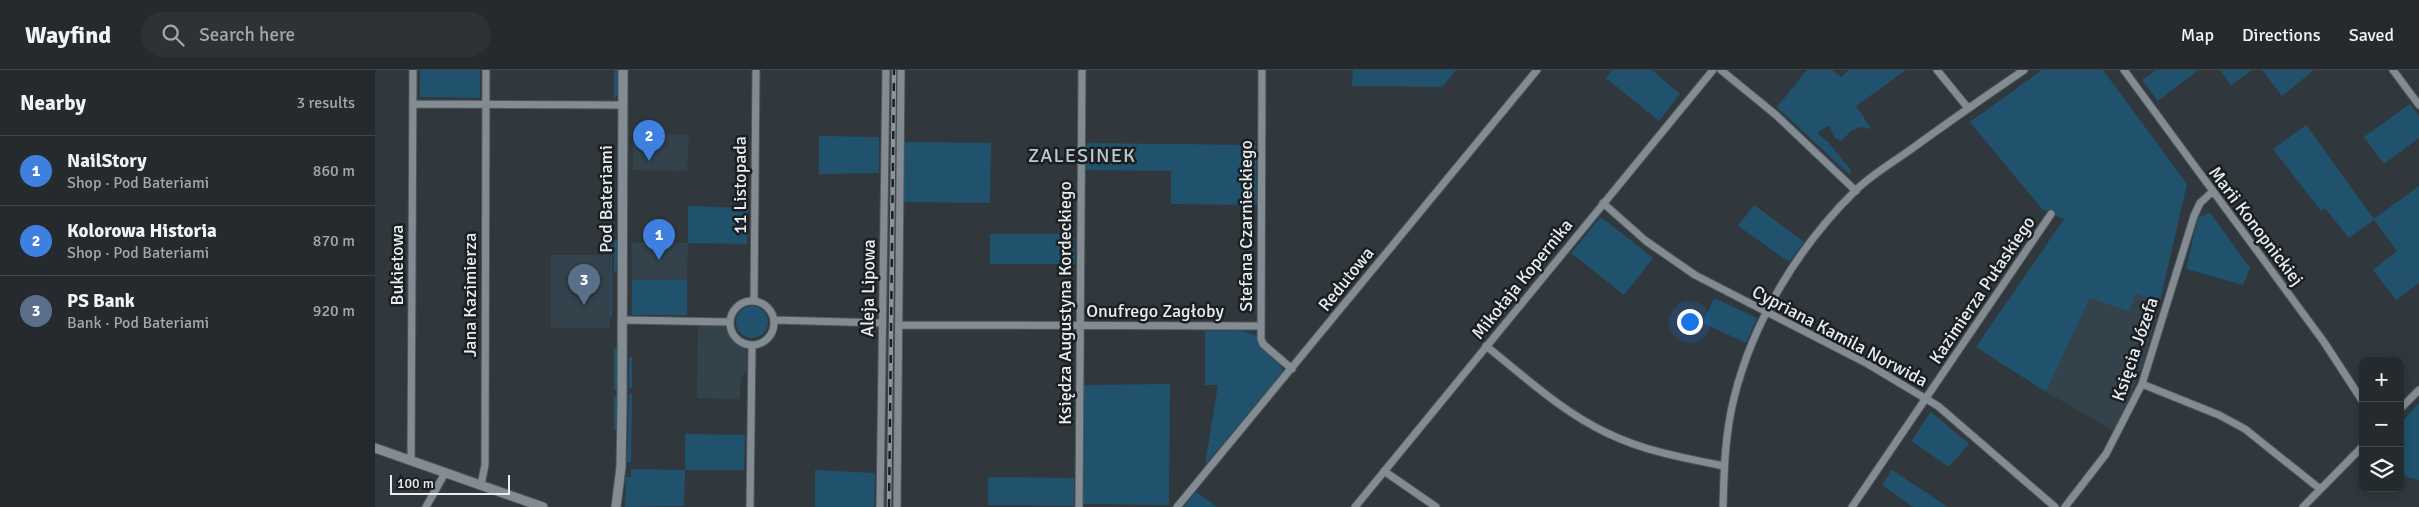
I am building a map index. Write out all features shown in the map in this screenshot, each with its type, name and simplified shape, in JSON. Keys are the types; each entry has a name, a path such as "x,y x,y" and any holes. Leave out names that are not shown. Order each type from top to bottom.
{"street":[{"name":"Bukietowa","path":"411,461 413,70"},
{"name":"Jana Kazimierza","path":"481,485 485,465 486,70"},
{"name":"Pod Bateriami","path":"616,507 621,467 623,70"},
{"name":"11 Listopada","path":"754,300 756,70"},
{"name":"Aleja Lipowa","path":"880,507 885,70"},
{"name":"Aleja Lipowa","path":"897,507 901,70"},
{"name":"Księdza Augustyna Kordeckiego","path":"1079,507 1082,70"},
{"name":"Stefana Czarnieckiego","path":"1262,70 1261,326 1263,344 1292,369"},
{"name":"Redutowa","path":"1177,507 1537,70"},
{"name":"Mikołaja Kopernika","path":"1355,507 1713,70"},
{"path":"1721,70 1776,115 1856,191"},
{"path":"1937,70 1968,108"},
{"path":"1723,507 1724,466 1734,398 1767,313 1783,282 1808,245 1856,191 1968,108 2024,70"},
{"name":"Marii Konopnickiej","path":"2123,70 2325,342 2359,396"},
{"path":"2393,70 2419,106"},
{"path":"413,104 622,105"},
{"name":"Księcia Józefa","path":"2065,507 2107,454 2142,384 2194,216 2201,203 2212,192"},
{"name":"Cypriana Kamila Norwida","path":"1603,203 1670,259 1767,313 1866,363 1938,406 2055,507"},
{"name":"Kazimierza Pułaskiego","path":"1852,507 2051,214"},
{"path":"754,300 763,304 771,311 774,320 769,337 752,345 737,339 732,332 730,322 731,314 740,304 754,300"},
{"path":"623,320 730,322"},
{"path":"774,320 882,323"},
{"name":"Onufrego Zagłoby","path":"899,325 1261,326"},
{"path":"750,507 752,345"},
{"path":"1486,346 1564,407 1606,433 1667,455 1724,466"},
{"path":"2142,384 2219,415 2245,429 2320,490"},
{"path":"2404,404 2419,390"},
{"path":"2303,507 2362,447"},
{"path":"375,448 543,507"},
{"path":"1384,471 1436,507"},
{"path":"426,507 445,473"}],"shaded area":[{"path":"420,70 480,70 480,98 420,97"},
{"path":"614,70 618,70 618,94 614,99"},
{"path":"889,70 898,70 894,507 883,507"},
{"path":"1353,70 1456,70 1442,87 1352,86"},
{"path":"1612,70 1652,70 1680,94 1659,121 1606,78"},
{"path":"1807,70 1832,70 1841,77 1849,70 1906,70 1856,106 1870,129 1861,127 1851,131 1841,141 1835,138 1829,125 1817,133 1828,142 1851,170 1850,175 1777,107"},
{"path":"2042,70 2103,70 2187,184 2160,301 2135,294 2129,312 2090,298 2046,392 1976,347 2064,219 2042,209 1970,122"},
{"path":"2156,70 2198,70 2158,101 2142,80"},
{"path":"2220,70 2252,70 2231,85"},
{"path":"2262,70 2314,70 2282,96"},
{"path":"2410,104 2419,116 2419,138 2384,164 2364,137"},
{"path":"2306,125 2374,219 2419,186 2419,283 2396,300 2373,270 2397,251 2374,220 2349,238 2325,208 2321,211 2273,149"},
{"path":"633,134 689,135 687,171 633,170"},
{"path":"819,136 879,137 879,173 819,174"},
{"path":"903,142 991,143 990,203 903,202"},
{"path":"1085,143 1256,145 1257,205 1171,204 1171,171 1084,170"},
{"path":"1754,205 1804,242 1789,262 1738,226"},
{"path":"688,206 748,208 747,244 688,243"},
{"path":"2210,213 2250,268 2243,285 2186,269 2198,217"},
{"path":"1601,217 1653,258 1624,295 1571,253"},
{"path":"990,234 1074,234 1075,264 990,264"},
{"path":"611,240 612,317 610,317"},
{"path":"614,240 618,240 618,269 614,273"},
{"path":"632,243 688,243 687,280 632,280"},
{"path":"551,255 610,255 610,328 551,328"},
{"path":"632,280 687,280 687,315 632,315"},
{"path":"2135,294 2160,301 2145,360 2126,408 2113,430 2046,392 2090,298 2129,312"},
{"path":"1714,298 1757,318 1746,343 1703,323"},
{"path":"752,306 764,310 768,322 764,334 752,338 740,334 736,322 740,310"},
{"path":"698,325 725,326 733,338 746,346 747,371 741,377 740,399 697,398"},
{"path":"1205,331 1243,331 1255,335 1283,371 1205,465 1218,385 1205,385"},
{"path":"614,348 617,348 617,390 614,390"},
{"path":"629,357 632,357 632,388 629,388"},
{"path":"1170,384 1169,505 1083,504 1083,385"},
{"path":"629,394 632,394 631,462 627,462"},
{"path":"614,396 617,396 617,430 614,430"},
{"path":"2419,403 2419,480 2404,476 2404,420"},
{"path":"1931,412 1969,444 1949,467 1911,441"},
{"path":"685,434 745,435 744,470 685,470"},
{"path":"631,469 685,470 684,506 625,507 626,477 631,477"},
{"path":"815,470 875,473 874,507 815,507"},
{"path":"1892,470 1948,507 1913,507 1882,485"},
{"path":"988,477 1074,478 1074,506 988,505"},
{"path":"1196,492 1217,507 1184,507"}],"railway":[{"path":"889,507 894,70"}],"place":[{"name":"Kolorowa Historia","path":"649,161"},
{"name":"NailStory","path":"659,260"},
{"name":"PS Bank","path":"584,305"}],"district":[{"name":"ZALESINEK","path":"1082,155"}]}
